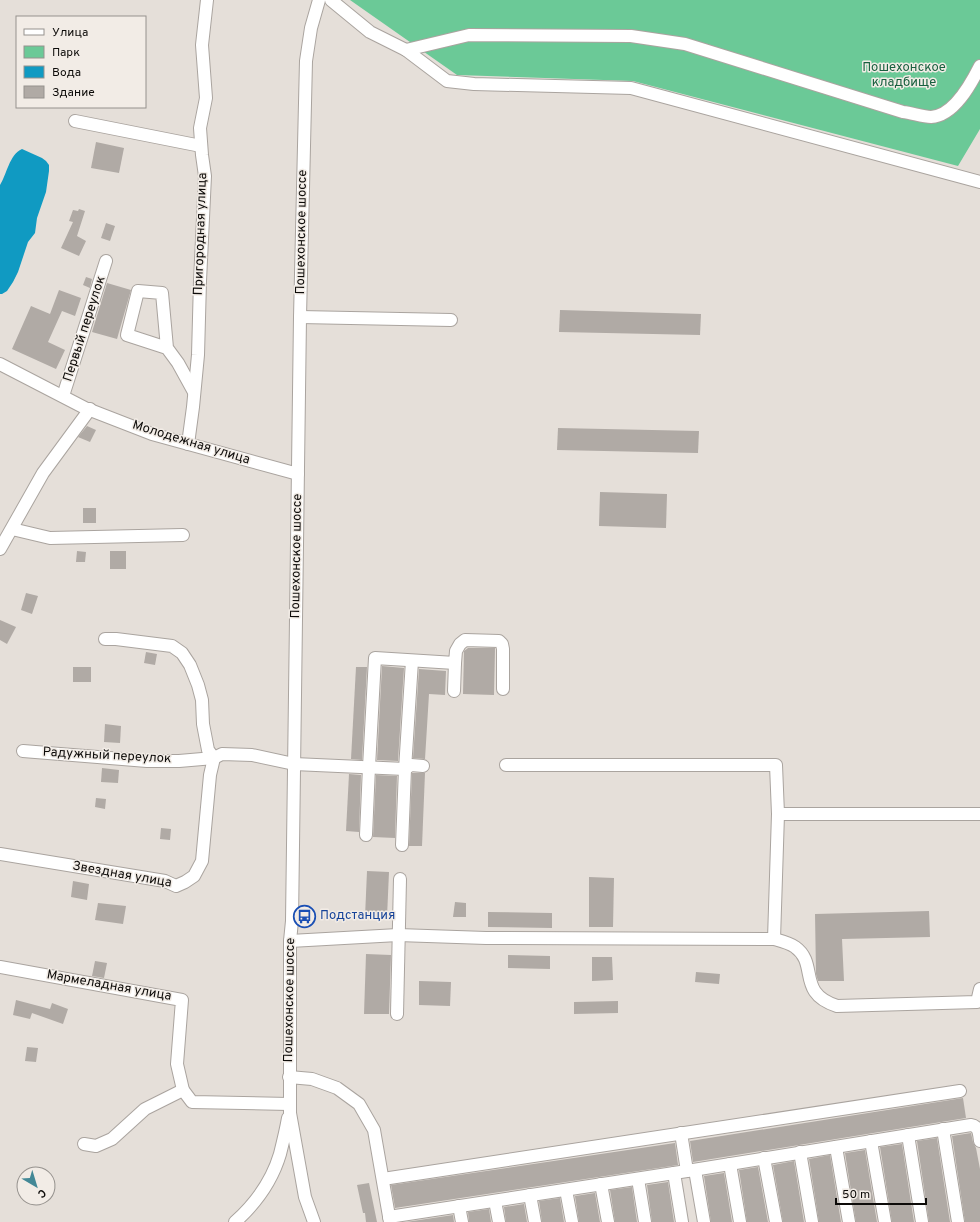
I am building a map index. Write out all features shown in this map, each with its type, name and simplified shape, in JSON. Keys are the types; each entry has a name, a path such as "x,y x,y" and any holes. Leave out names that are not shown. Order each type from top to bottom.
{"street":[{"name":"Пригородная улица","path":"188,444 198,355 205,176 200,128 206,98 202,45 206,0"},
{"path":"331,0 370,32 406,50 447,81 474,84 631,88 980,182"},
{"name":"Пошехонское шоссе","path":"290,1108 290,941 292,921 300,317 306,61 315,1"},
{"path":"406,50 470,35 631,36 685,44 903,112 931,117 944,114 954,105 972,82 980,66"},
{"path":"75,121 201,146"},
{"name":"Первый переулок","path":"63,396 106,261"},
{"path":"167,348 127,335 138,291 162,293 167,348 178,363 194,392"},
{"path":"300,317 451,320"},
{"name":"Молодежная улица","path":"0,364 90,409 152,434 298,474"},
{"path":"0,549 43,473 90,409"},
{"path":"12,529 50,538 183,535"},
{"path":"105,639 116,638 167,645 172,646 182,653 190,665 198,685 202,700 203,724 208,750 214,758"},
{"path":"454,691 454,663 456,651 460,644 465,640 499,641 502,644 503,689"},
{"path":"366,835 375,658 454,663"},
{"path":"402,845 412,661"},
{"name":"Радужный переулок","path":"23,751 147,761 214,758 222,754 252,755 294,764 405,770 411,765 423,766"},
{"name":"Звездная улица","path":"0,854 165,881 176,886 185,882 194,876 202,861 210,775 214,758"},
{"path":"506,765 776,766 778,814 774,939"},
{"path":"778,814 980,814"},
{"path":"397,1014 400,879"},
{"path":"290,941 398,935 486,938 774,939 788,943 795,947 807,965 810,982 815,992 822,999 837,1006 978,1002 980,989"},
{"name":"Мармеладная улица","path":"0,967 182,1000 177,1064 183,1090"},
{"path":"289,1077 312,1079 338,1088 359,1104 374,1130 390,1220 424,1217 459,1206 638,1179 971,1125 978,1130 980,1141"},
{"path":"84,1144 96,1146 112,1139 145,1109 183,1090 192,1102 290,1108"},
{"path":"383,1179 960,1091"},
{"path":"235,1222 256,1201 273,1172 280,1156 290,1108"},
{"path":"290,1108 305,1197 314,1222"},
{"path":"943,1129 958,1222"},
{"path":"681,1133 704,1222"},
{"path":"908,1135 922,1222"},
{"path":"871,1141 885,1222"},
{"path":"836,1147 849,1222"},
{"path":"800,1152 812,1222"},
{"path":"764,1158 776,1222"},
{"path":"730,1164 740,1222"},
{"path":"674,1173 682,1222"},
{"path":"638,1179 645,1222"},
{"path":"601,1184 608,1222"},
{"path":"566,1190 572,1222"},
{"path":"530,1195 535,1222"},
{"path":"495,1201 499,1222"},
{"path":"459,1206 462,1222"}],"green space":[{"name":"Пошехонское кладбище","path":"350,0 980,0 980,129 958,166 633,81 457,75"}],"water":[{"path":"22,149 42,158 49,165 46,192 37,218 35,233 28,242 18,272 7,291 0,294 0,185 11,160"}],"building":[{"path":"96,142 124,148 119,173 91,168"},
{"path":"79,209 85,211 77,236 86,241 79,256 61,248 73,222 69,221 73,210 78,211"},
{"path":"106,223 115,226 110,241 101,238"},
{"path":"86,277 92,279 90,288 83,285"},
{"path":"107,283 131,290 117,339 92,332"},
{"path":"59,290 81,298 75,316 62,311 48,342 65,350 56,369 12,349 31,306 50,314"},
{"path":"560,310 701,314 700,335 559,332"},
{"path":"87,426 96,430 90,442 78,437"},
{"path":"558,428 699,431 698,453 557,450"},
{"path":"600,492 667,494 666,528 599,526"},
{"path":"83,508 96,508 96,523 83,523"},
{"path":"77,551 86,552 85,562 76,562"},
{"path":"110,551 126,551 126,569 110,569"},
{"path":"26,593 38,596 32,614 21,610"},
{"path":"0,620 16,627 7,644 0,640"},
{"path":"468,648 495,648 494,695 463,694 464,651"},
{"path":"146,652 157,654 155,665 144,663"},
{"path":"382,666 404,668 398,761 377,760"},
{"path":"73,667 91,667 91,682 73,682"},
{"path":"356,667 367,667 362,760 351,759"},
{"path":"419,669 446,671 445,695 429,694 425,759 413,758"},
{"path":"105,724 121,726 120,743 104,742"},
{"path":"102,768 119,770 118,783 101,782"},
{"path":"412,773 425,773 422,846 409,846"},
{"path":"349,774 361,775 359,832 346,831"},
{"path":"376,775 397,776 395,838 373,837"},
{"path":"96,798 106,799 105,809 95,807"},
{"path":"161,828 171,829 170,840 160,839"},
{"path":"367,871 389,872 387,917 365,917"},
{"path":"589,877 614,878 613,927 589,927"},
{"path":"73,881 89,884 87,900 71,897"},
{"path":"455,902 466,903 466,917 453,917"},
{"path":"98,903 126,906 123,924 95,920"},
{"path":"929,911 930,937 842,939 844,981 818,981 816,974 815,914"},
{"path":"488,912 552,913 552,928 488,927"},
{"path":"366,954 391,955 389,1014 364,1014"},
{"path":"508,955 550,956 550,969 508,968"},
{"path":"592,957 612,957 613,980 592,981"},
{"path":"95,961 107,963 104,978 92,976"},
{"path":"696,972 720,974 719,984 695,982"},
{"path":"419,981 451,982 450,1006 419,1005"},
{"path":"16,1000 50,1009 52,1003 68,1009 63,1024 32,1013 30,1019 13,1015"},
{"path":"618,1001 618,1013 574,1014 574,1002"},
{"path":"27,1047 38,1048 36,1062 25,1061"},
{"path":"963,1098 966,1118 693,1162 690,1141"},
{"path":"971,1133 976,1148 980,1169 980,1222 965,1222 952,1136"},
{"path":"937,1138 950,1222 929,1222 917,1141"},
{"path":"675,1143 678,1165 395,1208 391,1185"},
{"path":"902,1144 914,1222 892,1222 880,1147"},
{"path":"865,1150 877,1222 856,1222 845,1153"},
{"path":"830,1155 841,1222 819,1222 809,1159"},
{"path":"794,1161 804,1222 783,1222 773,1165"},
{"path":"758,1167 768,1222 747,1222 739,1170"},
{"path":"724,1173 732,1222 711,1222 704,1176"},
{"path":"668,1182 674,1222 652,1222 647,1185"},
{"path":"369,1183 377,1222 366,1222 357,1185"},
{"path":"632,1187 637,1222 615,1222 610,1190"},
{"path":"595,1193 600,1222 579,1222 575,1196"},
{"path":"560,1198 564,1222 542,1222 539,1201"},
{"path":"524,1204 527,1222 506,1222 504,1207"},
{"path":"489,1209 491,1222 469,1222 468,1212"},
{"path":"453,1215 454,1222 406,1222"}],"place":[{"name":"Подстанция","path":"304,916"}]}
